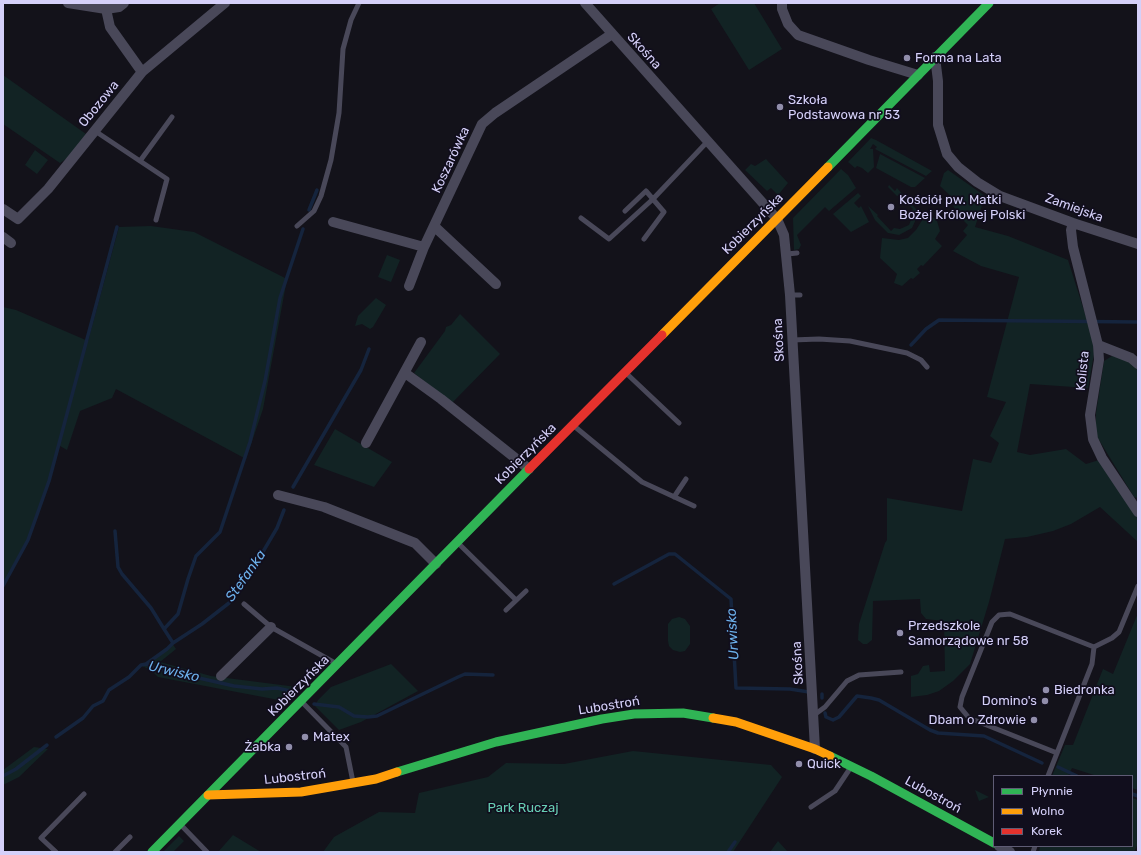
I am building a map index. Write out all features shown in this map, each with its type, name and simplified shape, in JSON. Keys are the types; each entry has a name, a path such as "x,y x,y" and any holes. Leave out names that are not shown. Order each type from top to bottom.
{"street":[{"path":"68,3 106,9 119,7 124,3"},
{"name":"Obozowa","path":"3,209 18,219 48,189 142,72 225,3"},
{"name":"Skośna","path":"585,3 777,218 792,254 795,295 792,340 815,749"},
{"path":"782,3 782,9 788,24 798,35 918,75"},
{"name":"Kobierzyńska","path":"152,852 989,3"},
{"path":"106,9 110,27 142,72"},
{"name":"Koszarówka","path":"409,286 424,247 482,124 494,113 612,34"},
{"name":"Zamiejska","path":"935,57 938,81 938,125 947,154 958,167 977,182 1000,196 1138,244"},
{"path":"334,222 424,247"},
{"name":"Kolista","path":"1074,223 1071,230 1073,247 1098,345 1099,360 1090,415 1093,439 1102,458 1138,511"},
{"path":"434,226 496,284"},
{"path":"366,443 422,342"},
{"path":"1098,345 1131,358 1138,364"},
{"path":"404,373 441,399 529,469"},
{"path":"278,495 324,507 415,544 436,564"},
{"path":"221,676 271,627"},
{"name":"Lubostroń","path":"208,795 301,792 376,779 496,742 634,714 683,713 717,718 756,727 815,749 903,790 993,842"},
{"path":"1001,847 1010,852"}],"lane":[{"path":"297,226 314,211 321,196 339,113 343,49 351,20 359,3"},
{"path":"140,161 172,117"},
{"path":"95,131 167,179 156,220"},
{"path":"581,218 609,239 653,199 708,141"},
{"path":"625,211 646,191 664,212 644,239"},
{"path":"792,340 820,339 850,341 907,353 920,360 926,367"},
{"path":"626,372 680,423"},
{"path":"573,425 642,482 694,506"},
{"path":"674,497 686,479"},
{"path":"457,542 516,600"},
{"path":"1094,647 1112,638 1119,632 1138,586"},
{"path":"506,610 526,591"},
{"path":"244,604 271,627 338,665"},
{"path":"1057,753 969,718 960,707 963,694 994,618 1002,614 1010,614 1094,647"},
{"path":"1046,628 1049,621"},
{"path":"1088,644 1090,637"},
{"path":"1048,775 1092,664 1094,647"},
{"path":"814,715 825,707 847,681 859,675 901,672"},
{"path":"302,701 346,747 353,783"},
{"path":"811,807 835,790 852,767"},
{"path":"56,852 41,838 84,794"},
{"path":"179,823 207,852"},
{"path":"115,852 130,837"}],"green space":[{"path":"720,3 754,3 782,49 749,70 711,9"},
{"path":"3,75 86,134 69,157 60,163 3,124"},
{"path":"871,138 932,171 926,176 875,149 877,147 873,144 870,149 873,149 874,167 868,173 857,166 855,168 848,162"},
{"path":"35,150 48,160 37,174 25,165"},
{"path":"880,154 925,178 915,187 911,187 876,168"},
{"path":"766,159 788,183 778,195 771,188 767,191 745,170 751,164 755,166"},
{"path":"841,169 848,175 856,188 829,211 825,207 797,235 801,245 799,249 794,250 793,218"},
{"path":"948,170 985,196 975,227 1008,236 1068,260 1092,336 1094,354 1088,388 1030,384 1017,452 1030,455 1066,449 1086,464 1099,460 1138,518 1138,542 1100,507 1071,524 1053,531 1027,537 1005,539 989,602 970,664 953,681 939,691 927,695 911,697 911,676 918,674 923,666 929,665 930,672 945,671 944,621 926,619 921,613 920,599 873,601 872,640 867,644 863,644 858,640 859,624 887,540 887,498 962,511 973,459 991,463 999,443 990,436 1006,402 987,397 1019,277 981,266 953,251 967,235 963,231 968,225 955,212 956,210 953,206 957,202 940,186 944,173"},
{"path":"889,185 895,191 897,188 916,209 916,219 912,228 899,235 888,233 875,220 868,206 878,215 877,216 891,231 894,228 900,229 909,225 911,220 910,212 913,209 899,195 897,196 888,187"},
{"path":"858,193 861,196 854,203 859,208 861,206 869,222 851,232 833,214"},
{"path":"926,214 930,214 937,221 940,231 935,239 942,246 923,266 921,265 917,269 920,273 913,279 911,278 902,286 894,283 897,274 880,258 882,238 899,240 908,238 916,230"},
{"path":"151,226 194,232 287,279 263,409 246,459 116,389 112,398 80,411 67,450 60,446 50,481 28,540 3,587 3,307 16,310 88,341 119,227"},
{"path":"387,255 400,260 391,282 378,277"},
{"path":"376,298 386,305 373,327 370,329 362,324 355,326 358,316"},
{"path":"460,314 500,354 452,403 414,373 445,331 446,327 451,325"},
{"path":"1112,356 1120,357 1138,368 1138,498 1134,497 1096,435 1096,413 1104,361"},
{"path":"335,429 392,462 374,487 314,465"},
{"path":"1138,613 1138,790 1133,788 1133,775 1094,775 1072,768 1068,775 1052,775 1065,745 1073,745 1103,669 1113,674"},
{"path":"679,617 685,619 690,626 690,644 685,651 680,652 673,650 669,646 668,641 668,624 672,619"},
{"path":"172,643 176,649 160,662 211,676 297,687 284,701 158,677 151,670 142,666"},
{"path":"391,664 418,691 361,722 339,730 315,706 318,700 331,687"},
{"path":"34,747 48,749 19,777 3,785 3,770"},
{"name":"Park Ruczaj","path":"633,751 771,765 782,777 733,852 323,852 334,837 379,812 415,813 419,793 488,777 506,763 564,764"},
{"path":"975,790 989,797 979,801"},
{"path":"1133,798 1138,800 1138,844 1134,852 1039,852 1040,847 1133,847"},
{"path":"233,835 261,852 218,852"},
{"path":"179,836 184,841 173,852 163,852"},
{"path":"778,841 788,852 770,852"}],"waterway":[{"path":"309,210 317,190"},
{"path":"3,586 28,540 49,481 117,227"},
{"path":"173,643 164,629 178,614 196,556 220,532 250,442 265,381 280,298 303,229"},
{"path":"911,345 926,329 939,320 1138,322"},
{"path":"293,487 361,370 369,349"},
{"name":"Stefanka","path":"146,664 229,603 244,584 277,528 284,510"},
{"path":"115,531 118,567 122,574 151,608 164,629"},
{"name":"Urwisko","path":"614,584 669,554 675,554 731,599 736,688 790,689 809,692"},
{"name":"Urwisko","path":"56,737 83,718 93,706 103,701 109,690 129,677 141,665 146,664 155,668 234,686 262,689 277,688 295,692"},
{"name":"Urwisko","path":"314,704 339,707 354,716 377,716 465,674 493,675"},
{"name":"Urwisko","path":"825,713 826,717 833,720 839,717 857,696 871,698 879,700 930,730 938,733 984,736 1042,763"},
{"name":"Urwisko","path":"3,776 16,769 47,745"},
{"name":"Urwisko","path":"1058,767 1075,775"},
{"name":"Urwisko","path":"1133,794 1138,796"},
{"path":"728,852 735,842"}],"traffic: fast":[{"path":"828,167 989,3"},
{"path":"152,852 529,469"},
{"path":"397,772 496,742 602,719 634,714 683,713 713,718"},
{"path":"830,756 871,776 993,842"}],"traffic: slow":[{"path":"662,335 828,167"},
{"path":"713,718 736,722 815,749 830,756"},
{"path":"208,795 301,792 376,779 397,772"}],"traffic: jam":[{"path":"529,469 662,335"}],"place":[{"name":"Forma na Lata","path":"907,58"},
{"name":"Szkoła Podstawowa nr 53","path":"780,107"},
{"name":"Kościół pw. Matki Bożej Królowej Polski","path":"891,207"},
{"name":"Przedszkole Samorządowe nr 58","path":"900,633"},
{"name":"Biedronka","path":"1046,690"},
{"name":"Domino's","path":"1045,701"},
{"name":"Dbam o Zdrowie","path":"1034,720"},
{"name":"Matex","path":"305,737"},
{"name":"Żabka","path":"289,747"},
{"name":"Quick","path":"799,764"}]}
